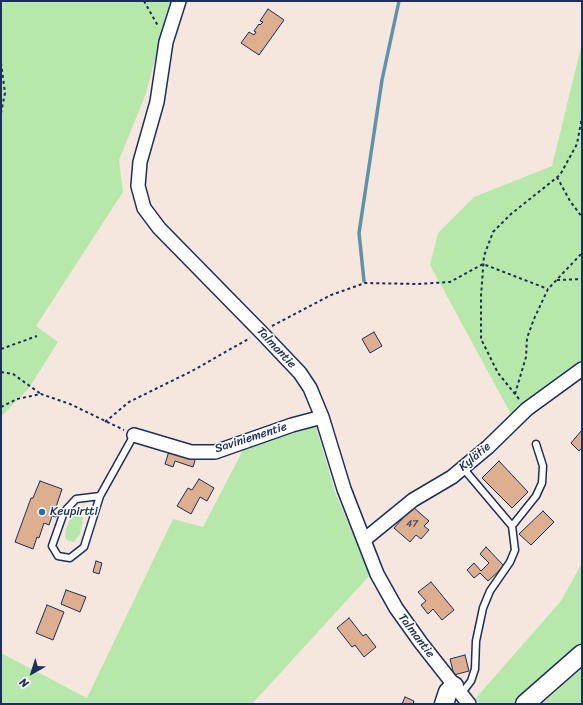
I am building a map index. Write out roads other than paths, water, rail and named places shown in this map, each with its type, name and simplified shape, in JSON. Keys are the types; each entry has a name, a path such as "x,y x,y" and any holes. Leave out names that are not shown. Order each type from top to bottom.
{"main road":[{"path":"524,704 582,654"},
{"path":"444,704 448,692 461,695"}],"street":[{"name":"Talmantie","path":"179,1 166,42 158,102 140,162 138,186 144,208 159,228 300,373 310,388 322,417 344,489 377,574 396,608 461,695"},
{"name":"Kylätie","path":"364,540 413,500 463,468 488,447 527,409 582,369"},
{"name":"Saviniementie","path":"134,435 191,452 215,452 292,425 322,417"}],"lane":[{"path":"100,496 76,499 64,512 52,546 58,556 70,558 84,547 100,496 134,435"},
{"path":"512,526 536,496 542,483 543,466 536,444"},
{"path":"461,695 471,681 476,669 476,641 483,608 490,591 510,562 515,550 512,526 463,468"}],"waterway":[{"path":"364,281 359,233 382,80 399,1"}],"place":[{"name":"Keupirtti","path":"42,512"}]}
